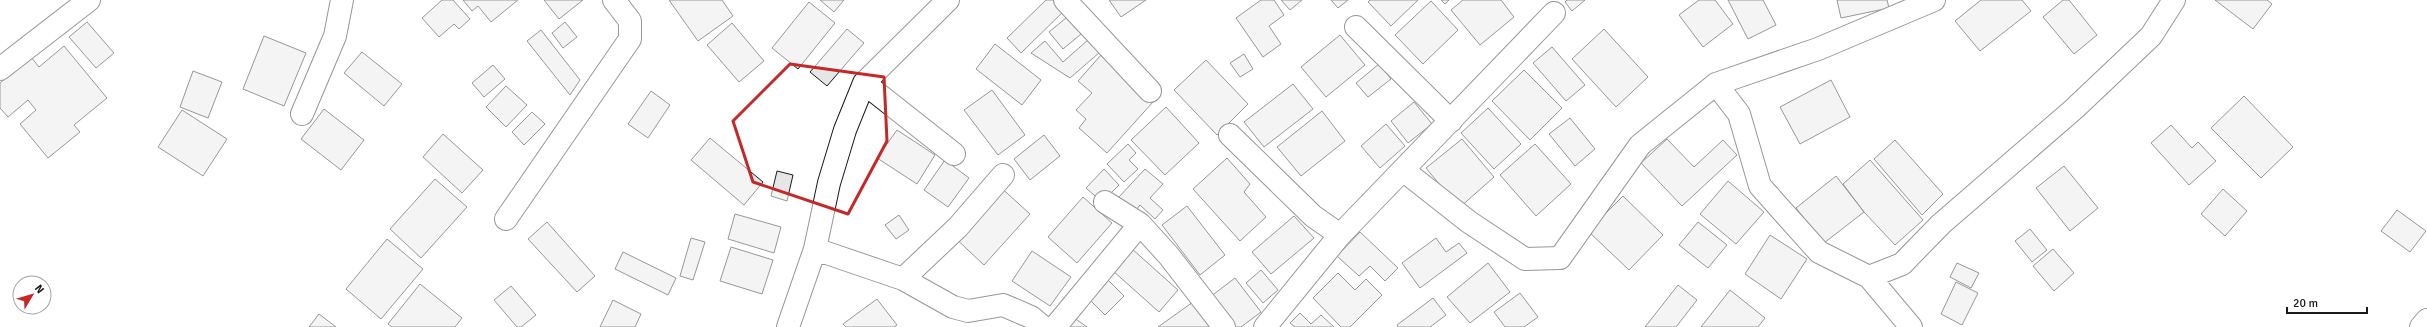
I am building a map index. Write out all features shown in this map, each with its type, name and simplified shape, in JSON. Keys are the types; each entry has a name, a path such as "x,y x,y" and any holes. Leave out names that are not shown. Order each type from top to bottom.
{"street":[{"path":"0,69 89,0"},
{"path":"302,114 335,36 342,0"},
{"path":"506,219 630,39 630,21 614,0"},
{"path":"788,327 815,250 829,183 845,130 864,83 948,0"},
{"path":"1065,0 1150,91"},
{"path":"1403,170 1468,222 1525,259 1560,258 1640,145 1716,84 1818,49 1934,0"},
{"path":"1869,277 1902,264 1941,224 2074,109 2151,36 2174,0"},
{"path":"1265,327 1340,235 1554,13"},
{"path":"1356,27 1451,121"},
{"path":"864,83 954,154"},
{"path":"1716,84 1739,114 1760,186 1819,252 1869,277 1911,327"},
{"path":"1230,135 1313,216 1340,235"},
{"path":"903,280 958,227 1003,175"},
{"path":"1105,202 1140,224 1169,256 1224,327"},
{"path":"1055,327 1140,224"},
{"path":"815,250 903,280 953,308 968,311 1004,305 1031,317 1043,327"},
{"path":"2421,327 2427,320"}],"highlighted area":[{"path":"790,64 884,77 887,141 848,214 753,182 733,121"}],"building":[{"path":"442,0 453,0 470,19 459,29 454,24 439,37 422,18"},
{"path":"463,0 518,0 491,22 478,6 472,11"},
{"path":"544,0 583,0 559,19"},
{"path":"669,0 722,0 733,16 698,41"},
{"path":"820,0 844,0 834,12"},
{"path":"1046,0 1063,0 1069,6 1021,53 1007,38"},
{"path":"1109,0 1146,0 1121,17"},
{"path":"1261,0 1274,0 1284,15 1269,26 1281,44 1263,57 1236,18"},
{"path":"1281,0 1302,0 1290,10"},
{"path":"1331,0 1348,0 1338,8"},
{"path":"1370,0 1418,0 1391,26 1368,2"},
{"path":"1441,0 1449,0 1445,4"},
{"path":"1463,0 1501,0 1514,17 1480,45 1451,10"},
{"path":"1567,0 1585,0 1572,11 1565,2"},
{"path":"1699,0 1715,0 1733,24 1703,47 1679,15"},
{"path":"1728,0 1763,0 1776,25 1748,39"},
{"path":"1837,0 1887,0 1889,8 1841,18"},
{"path":"1981,0 2022,0 2031,11 1980,51 1955,21"},
{"path":"2063,0 2069,0 2097,35 2074,54 2043,17"},
{"path":"2215,0 2267,0 2272,4 2253,29"},
{"path":"1431,1 1458,30 1423,64 1395,35"},
{"path":"809,2 835,23 798,69 772,48"},
{"path":"1072,13 1086,30 1063,49 1049,32"},
{"path":"87,22 114,53 96,68 69,37"},
{"path":"565,22 577,37 563,48 552,33"},
{"path":"732,23 764,61 739,82 707,45"},
{"path":"847,29 864,43 827,86 810,72"},
{"path":"1604,29 1648,77 1616,107 1572,59"},
{"path":"541,30 580,80 570,95 527,41"},
{"path":"1340,35 1365,65 1326,97 1301,67"},
{"path":"264,36 306,53 284,106 243,89"},
{"path":"1089,39 1100,52 1070,78 1031,53 1045,41 1063,62"},
{"path":"995,44 1041,80 1022,105 976,69"},
{"path":"64,46 107,98 74,125 80,132 48,158 20,124 36,110 28,100 8,117 0,108 0,83 31,57 39,67"},
{"path":"1552,47 1585,85 1566,101 1533,63"},
{"path":"362,52 402,84 384,106 344,73"},
{"path":"1244,54 1253,69 1240,77 1230,63"},
{"path":"1101,55 1153,102 1107,153 1079,128 1086,119 1076,110 1092,93 1078,81"},
{"path":"1206,60 1248,104 1217,135 1174,90"},
{"path":"1379,64 1391,79 1368,97 1356,83"},
{"path":"493,65 505,79 484,97 472,83"},
{"path":"1524,70 1562,108 1530,140 1492,101"},
{"path":"193,71 222,82 208,118 180,107"},
{"path":"1831,80 1850,117 1800,144 1780,107"},
{"path":"1293,84 1313,109 1264,147 1244,122"},
{"path":"506,86 527,105 506,127 486,107"},
{"path":"992,90 1025,135 998,155 964,110"},
{"path":"651,91 670,105 648,138 628,124"},
{"path":"2244,96 2293,147 2261,178 2211,128"},
{"path":"1414,102 1432,124 1408,143 1391,121"},
{"path":"1166,107 1199,143 1165,175 1131,140"},
{"path":"1488,108 1521,144 1494,169 1461,133"},
{"path":"324,109 364,140 341,170 301,139"},
{"path":"182,110 227,139 203,176 158,147"},
{"path":"1322,111 1345,141 1301,176 1277,147"},
{"path":"532,112 545,124 524,145 512,132"},
{"path":"1570,118 1595,149 1575,166 1549,134"},
{"path":"1386,124 1405,146 1380,168 1361,146"},
{"path":"2171,125 2192,148 2198,142 2216,161 2189,185 2151,143"},
{"path":"897,130 935,155 917,184 877,158"},
{"path":"443,134 483,170 462,193 423,157"},
{"path":"1044,135 1060,156 1030,180 1014,159"},
{"path":"710,138 763,182 744,205 691,160"},
{"path":"1462,139 1494,177 1459,208 1426,168"},
{"path":"1667,139 1694,167 1723,140 1737,155 1682,206 1641,163"},
{"path":"1895,140 1943,194 1922,215 1874,159"},
{"path":"1128,144 1136,153 1129,160 1138,169 1124,182 1107,164"},
{"path":"1535,144 1571,184 1536,216 1500,175"},
{"path":"1227,158 1250,184 1244,192 1266,217 1240,241 1193,189"},
{"path":"945,160 969,178 948,207 924,190"},
{"path":"1870,160 1923,220 1895,245 1864,212 1843,184"},
{"path":"2064,166 2098,208 2070,231 2036,188"},
{"path":"1104,169 1119,185 1102,202 1086,188"},
{"path":"1145,169 1163,184 1150,198 1163,210 1155,219 1140,205 1134,213 1118,198"},
{"path":"777,171 793,175 787,201 771,196"},
{"path":"1836,176 1864,212 1824,243 1796,208"},
{"path":"435,179 467,207 421,258 390,229"},
{"path":"1728,181 1764,212 1736,244 1700,214"},
{"path":"997,184 1030,214 984,265 952,235"},
{"path":"2223,189 2247,211 2225,236 2201,214"},
{"path":"1623,196 1663,235 1629,270 1588,231"},
{"path":"1083,197 1112,223 1077,263 1048,237"},
{"path":"1187,206 1225,255 1200,275 1162,225"},
{"path":"2397,210 2426,231 2410,252 2381,231"},
{"path":"735,214 781,227 774,253 728,239"},
{"path":"899,215 909,230 896,239 885,225"},
{"path":"1294,216 1314,238 1271,274 1252,252"},
{"path":"547,222 595,276 577,292 528,239"},
{"path":"1698,222 1727,245 1708,268 1679,245"},
{"path":"2030,229 2047,250 2032,262 2015,241"},
{"path":"1360,232 1398,268 1385,281 1370,266 1359,276 1337,256"},
{"path":"1770,235 1807,259 1781,299 1745,274"},
{"path":"691,238 705,242 693,280 680,276"},
{"path":"1436,238 1446,252 1459,243 1467,253 1420,288 1402,263"},
{"path":"387,239 423,269 381,319 346,289"},
{"path":"731,247 773,260 762,294 720,281"},
{"path":"1131,248 1178,290 1159,312 1112,270"},
{"path":"2053,249 2074,273 2054,291 2033,266"},
{"path":"1032,251 1071,277 1050,306 1012,281"},
{"path":"623,252 676,278 668,295 615,269"},
{"path":"1488,263 1510,292 1470,323 1447,297"},
{"path":"1957,263 1979,273 1971,288 1950,277"},
{"path":"1261,270 1278,290 1263,303 1246,283"},
{"path":"1338,273 1355,290 1366,279 1382,295 1350,327 1341,327 1313,298"},
{"path":"1235,278 1261,312 1241,327 1233,327 1210,297"},
{"path":"1107,279 1124,296 1105,315 1088,298"},
{"path":"1956,282 1978,293 1962,325 1941,314"},
{"path":"420,284 462,318 455,327 392,327 388,324"},
{"path":"1678,285 1697,300 1676,327 1645,327"},
{"path":"511,286 536,315 521,327 517,327 494,300"},
{"path":"1730,290 1765,318 1758,327 1701,327"},
{"path":"1520,293 1538,317 1524,327 1505,327 1494,312"},
{"path":"1433,298 1446,315 1430,327 1398,327 1397,325"},
{"path":"877,299 897,325 894,327 846,327 843,324"},
{"path":"613,300 641,314 635,327 600,327"},
{"path":"1193,302 1211,327 1158,327"},
{"path":"1300,313 1311,324 1321,315 1334,327 1295,327 1290,323"},
{"path":"319,314 336,327 309,327"},
{"path":"1073,317 1087,327 1066,327"}]}
